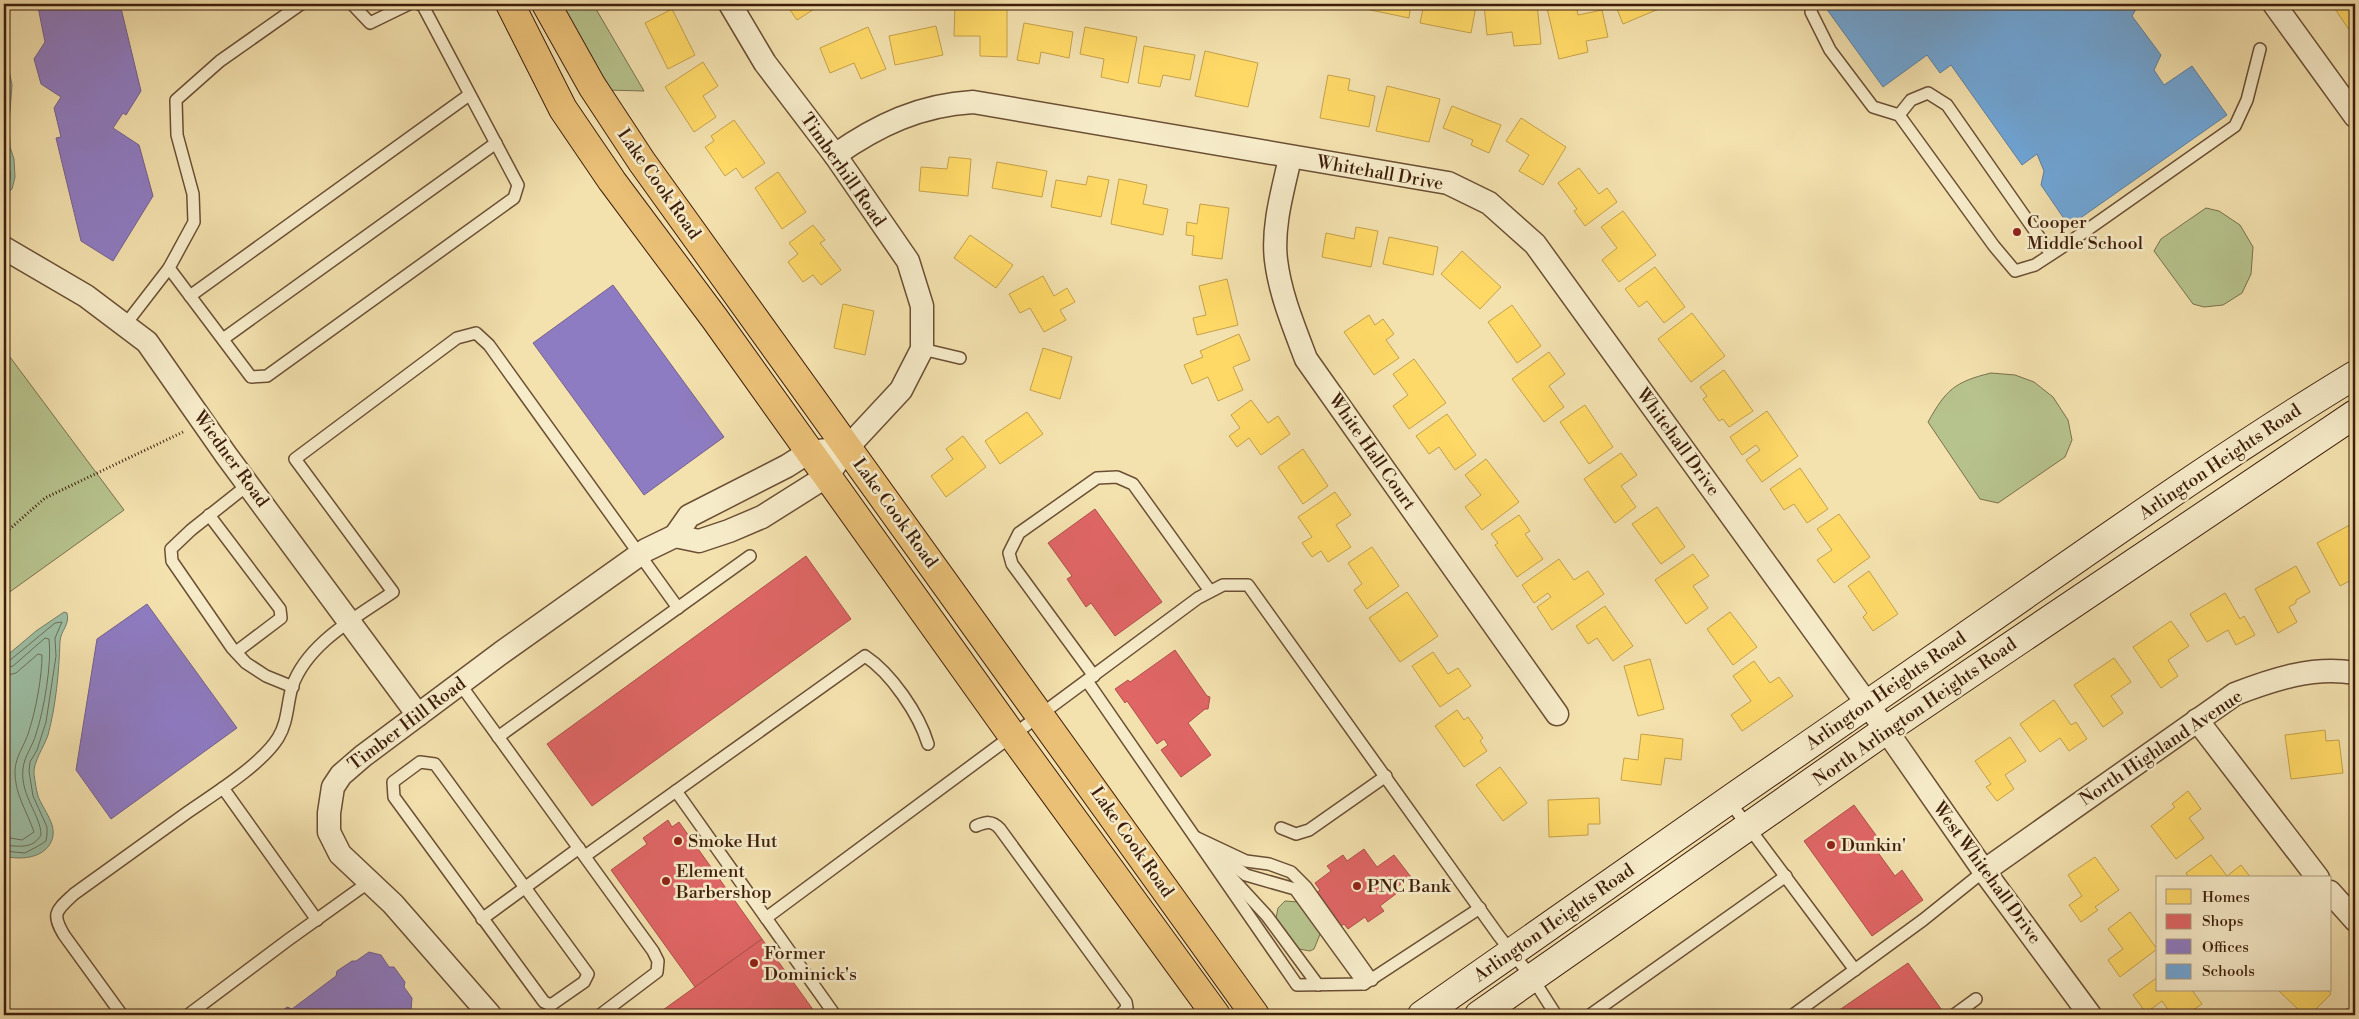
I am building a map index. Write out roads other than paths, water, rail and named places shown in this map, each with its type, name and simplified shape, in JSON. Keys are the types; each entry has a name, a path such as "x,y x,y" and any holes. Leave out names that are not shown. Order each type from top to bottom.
{"main road":[{"name":"Lake Cook Road","path":"510,4 563,109 612,181 827,476 1012,736 1216,1015"},
{"name":"Lake Cook Road","path":"546,4 592,86 642,162 1041,714 1255,1015"},
{"name":"Arlington Heights Road","path":"1422,1015 1867,704 2201,474 2296,411 2355,375"},
{"name":"North Arlington Heights Road","path":"1479,1015 1886,730 2355,414"}],"street":[{"name":"Timberhill Road","path":"730,4 765,62 834,155 908,261 922,306 922,349 901,390 847,448"},
{"path":"2274,4 2355,116"},
{"name":"Whitehall Drive","path":"834,155 863,135 914,112 945,104 973,102 1448,184 1489,202 1535,244 1886,730"},
{"name":"White Hall Court","path":"1290,158 1278,212 1276,259 1287,308 1306,359 1557,714"},
{"name":"Wiedner Road","path":"4,248 86,296 147,342 226,455 418,715"},
{"name":"Timber Hill Road","path":"482,1012 393,904 340,854 330,832 329,813 333,787 341,775 460,684 640,554 675,536 689,516 787,466 809,452 847,448"},
{"path":"675,536 699,541 730,531 762,517 827,476 847,448"},
{"name":"North Highland Avenue","path":"1984,871 2235,694 2271,680 2305,672 2355,673"},
{"path":"2197,720 2316,876"},
{"name":"West Whitehall Drive","path":"1886,730 1984,871 2090,1015"},
{"path":"2332,894 2355,920"}],"lane":[{"path":"125,325 168,268 194,222 193,194 177,135 176,100 220,61 300,4"},
{"path":"352,4 370,23 409,4"},
{"path":"168,268 251,377 267,376 514,198 518,185 423,6 418,4"},
{"path":"1812,4 1811,12 1830,50 1873,107 1899,115 1994,246 2015,271 2035,265 2052,254 2235,126 2247,100 2260,48"},
{"path":"1899,115 1912,100 1928,93 1947,105 2052,254"},
{"path":"190,296 469,95"},
{"path":"223,339 496,144"},
{"path":"122,1015 64,935 57,922 56,914 58,909 74,894 223,788 255,762 278,738 288,712 292,687 320,645 392,592 295,459 457,338 476,333 489,345 678,608"},
{"path":"922,349 960,358"},
{"path":"1210,591 1133,484 1117,477 1097,478 1019,533 1009,553 1012,564 1193,837 1297,985 1368,982 1480,908"},
{"path":"249,484 171,549 172,561 179,574 246,664 266,676 292,687"},
{"path":"210,515 280,609 281,618 274,626 236,652"},
{"path":"498,736 750,556"},
{"path":"766,918 1210,591 1223,585 1248,585 1533,979 1556,1015"},
{"path":"482,919 524,888 676,791 865,656 879,664 906,701 922,725 928,744"},
{"path":"460,684 653,951 658,961 657,972 600,1015"},
{"path":"420,762 435,764 588,974 584,982 551,1005 544,1002 482,919 394,797 393,782 420,762"},
{"path":"1280,828 1296,834 1309,830 1386,776"},
{"path":"223,788 317,920"},
{"path":"676,791 835,1015"},
{"path":"1729,801 1855,970"},
{"path":"976,826 990,822 1000,829 1126,1002 1127,1008 1120,1015"},
{"path":"1193,837 1246,861 1269,864 1291,872 1306,887 1368,982"},
{"path":"1193,837 1246,875 1296,889 1368,982"},
{"path":"1193,837 1267,916 1318,985"},
{"path":"1793,1015 1984,871"},
{"path":"1590,1015 1786,876"},
{"path":"188,1015 370,882"},
{"path":"1954,1015 1976,999"}],"water":[{"path":"4,46 12,85 9,124 10,147 14,159 15,177 12,189 7,194 4,194"},
{"path":"64,612 67,613 68,617 60,641 53,712 48,735 34,769 38,796 52,824 53,836 47,848 37,855 23,858 4,856 4,658 36,631"}],"place":[{"name":"Cooper Middle School","path":"2017,232"},
{"name":"Smoke Hut","path":"678,841"},
{"name":"Dunkin'","path":"1831,845"},
{"name":"Element Barbershop","path":"666,881"},
{"name":"PNC Bank","path":"1357,886"},
{"name":"Former Dominick's","path":"754,963"}]}
